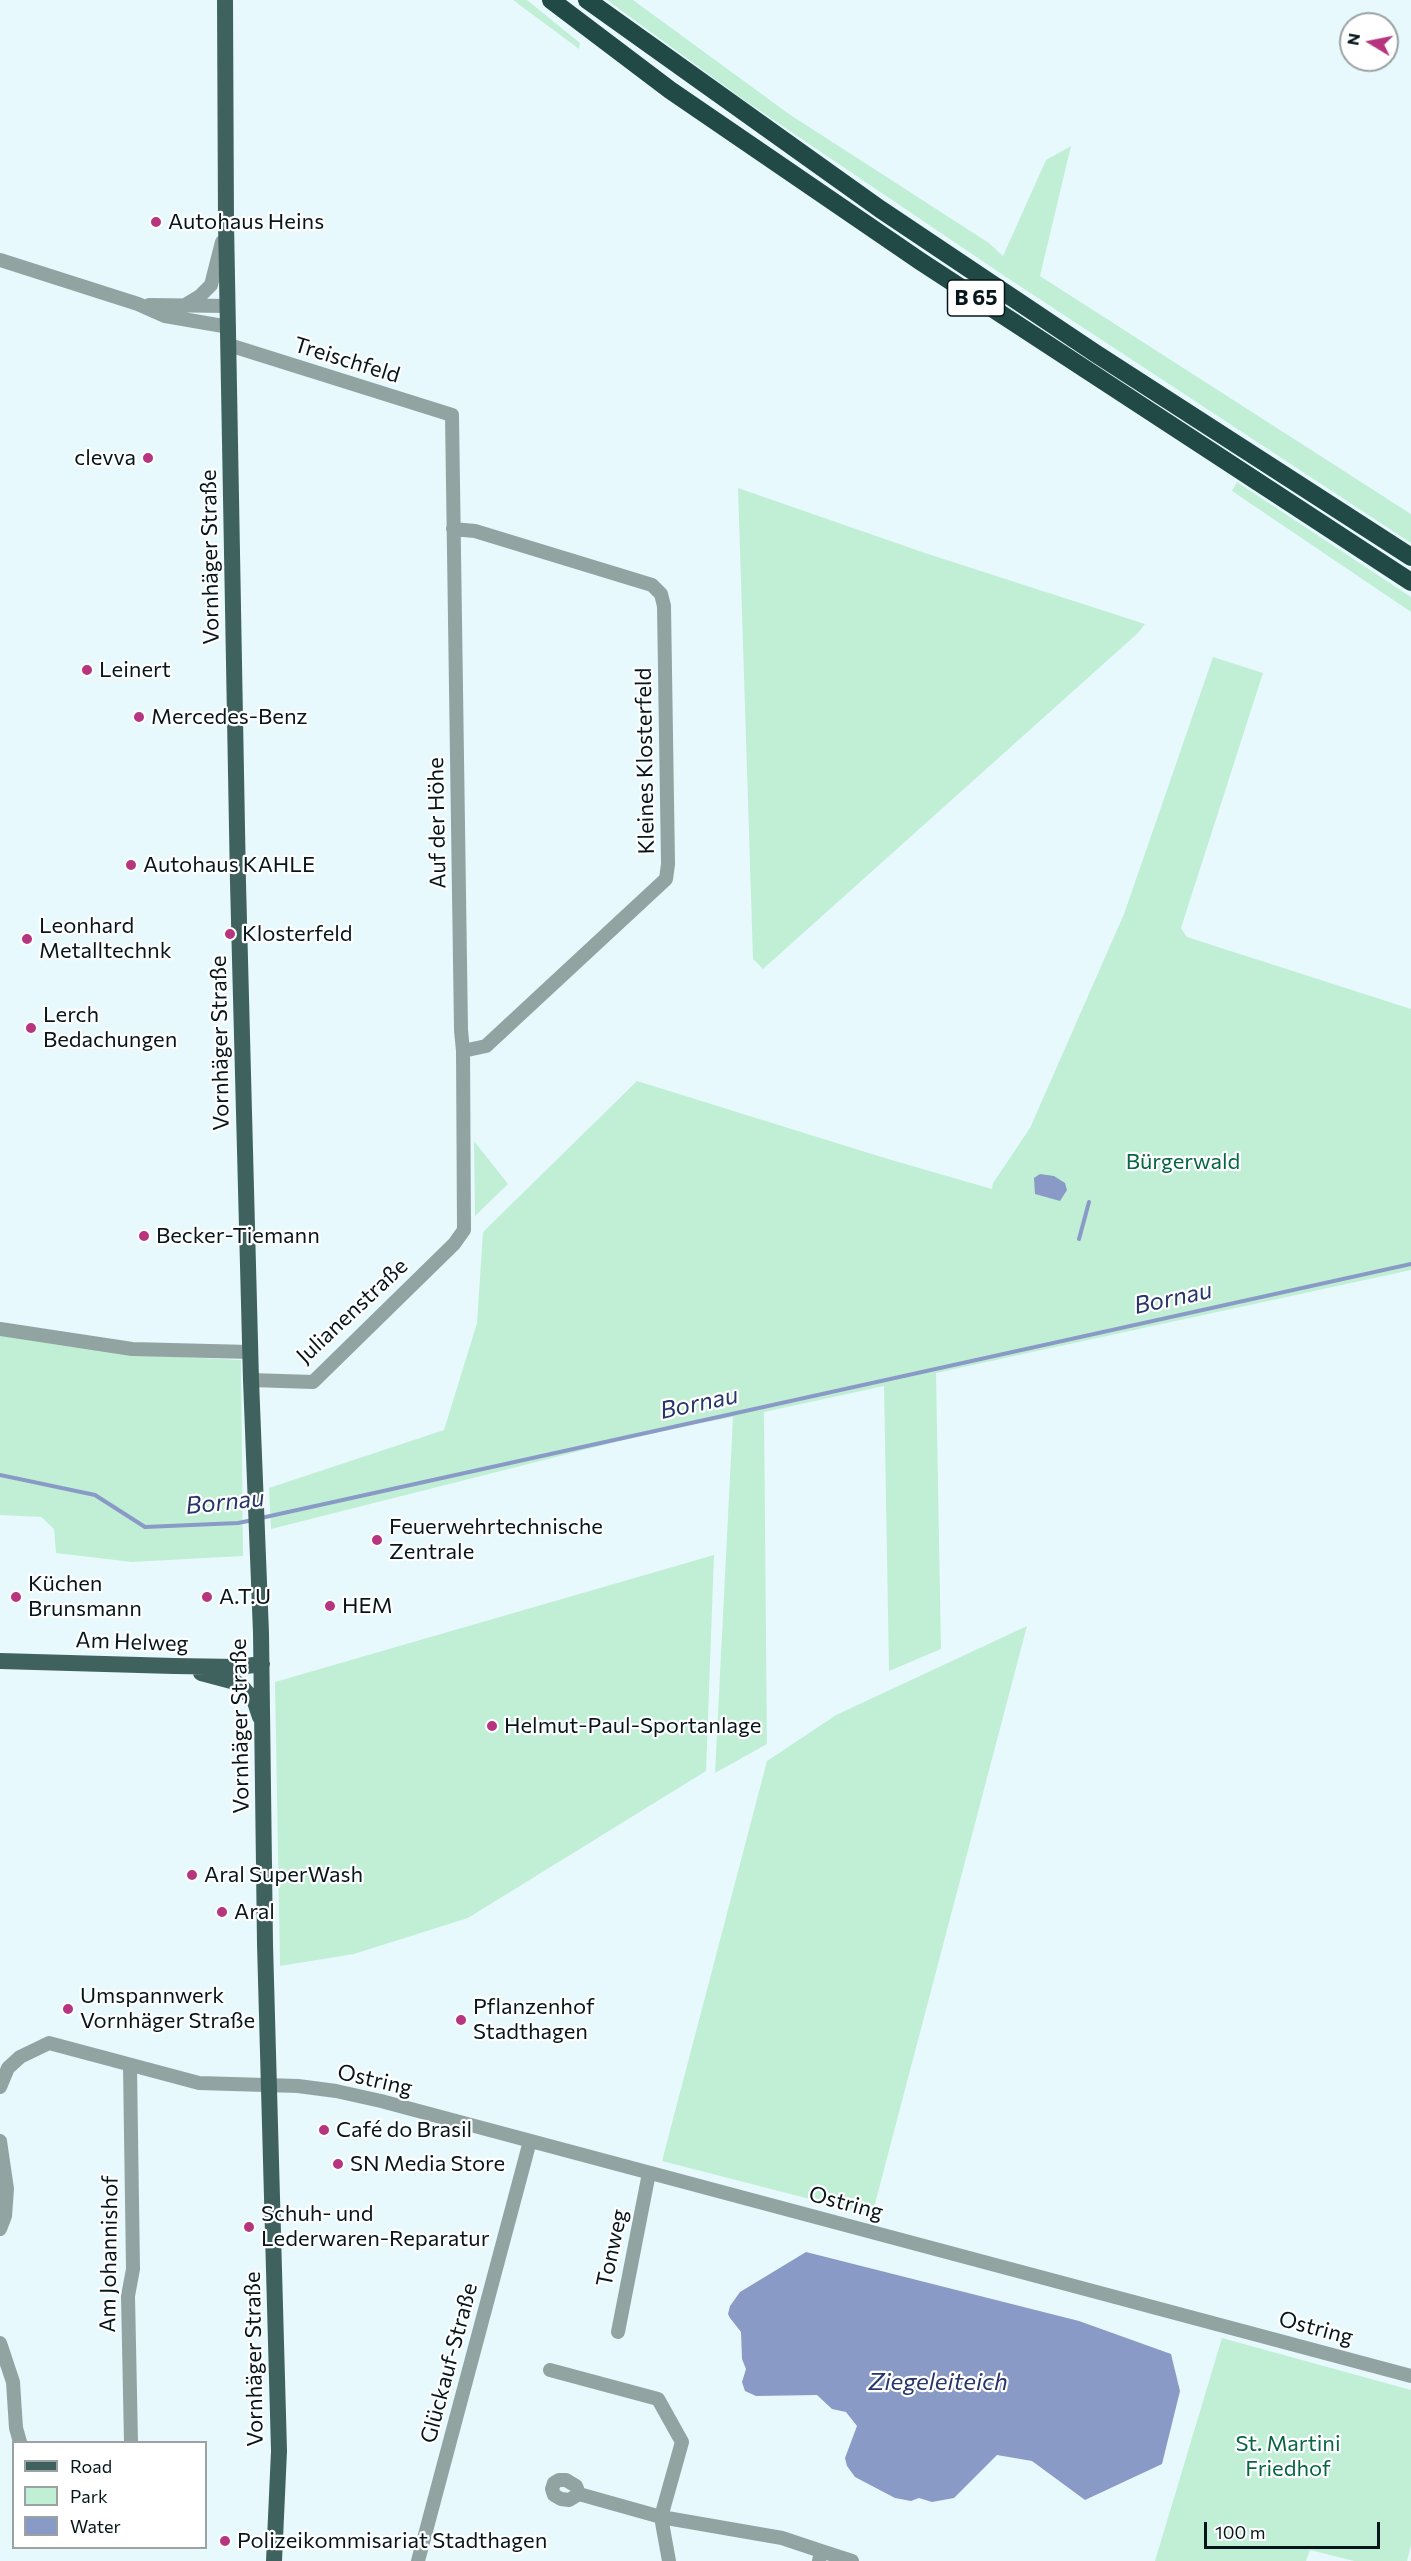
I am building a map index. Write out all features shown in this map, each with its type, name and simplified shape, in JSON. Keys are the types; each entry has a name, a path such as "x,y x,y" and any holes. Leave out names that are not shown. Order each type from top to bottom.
{"highway":[{"name":"B 65","path":"551,0 670,90 920,261 1411,582"},
{"name":"B 65","path":"587,0 880,209 1095,353 1411,557"},
{"name":"B 65","path":"594,0 610,17"}],"main road":[{"name":"Vornhäger Straße","path":"225,0 226,222 237,821 250,1352 262,1664 268,2085 279,2451 274,2561"},
{"name":"Am Helweg","path":"0,1661 238,1667 262,1664"},
{"path":"174,1666 235,1682 255,1702 263,1726"}],"street":[{"path":"182,307 200,297 211,285 226,222"},
{"path":"0,260 138,304 165,316 229,327"},
{"path":"138,304 182,307 228,306"},
{"name":"Treischfeld","path":"229,345 452,415"},
{"name":"Auf der Höhe","path":"452,415 461,1030 464,1051 464,1230"},
{"name":"Kleines Klosterfeld","path":"453,529 475,531 652,585 661,594 664,618 668,864 666,879 486,1046 464,1051"},
{"name":"Julianenstraße","path":"251,1380 314,1382 446,1252 464,1230"},
{"path":"0,1329 132,1349 250,1352"},
{"path":"0,2087 8,2068 20,2058 49,2043 199,2083 268,2085"},
{"name":"Am Johannishof","path":"130,2066 133,2269 128,2296 131,2441"},
{"name":"Ostring","path":"268,2085 308,2087 373,2098 530,2142 1411,2376"},
{"path":"0,2141 7,2189 5,2216 0,2229"},
{"name":"Glückauf-Straße","path":"417,2561 530,2142"},
{"name":"Tonweg","path":"618,2332 649,2173"},
{"path":"0,2343 13,2382 16,2427 20,2441"},
{"path":"550,2370 658,2399 682,2442 661,2517 669,2561"},
{"path":"579,2494 661,2517 782,2538 820,2556 852,2561"}],"green space":[{"path":"513,0 527,0 580,43 579,49"},
{"path":"607,0 633,0 789,114 989,243 1003,256 1046,160 1071,146 1040,276 1411,514 1411,543 1006,277 741,98"},
{"path":"1237,482 1411,597 1411,612 1232,491"},
{"path":"738,488 925,553 1145,624 1138,633 763,969 753,959"},
{"name":"Bürgerwald","path":"1213,657 1263,673 1181,928 1187,937 1411,1009 1411,1270 936,1373 941,1649 889,1671 884,1386 764,1412 767,1744 715,1773 733,1417 663,1430 271,1529 269,1488 444,1430 477,1323 483,1232 637,1081 992,1189 993,1183 1030,1128 1124,914"},
{"path":"474,1141 508,1184 475,1216"},
{"path":"0,1333 141,1355 241,1360 243,1556 132,1562 56,1553 54,1529 41,1517 0,1515"},
{"name":"Helmut-Paul-Sportanlage","path":"714,1555 706,1771 468,1918 354,1954 280,1966 275,1682"},
{"path":"1027,1626 872,2215 662,2161 767,1761 836,1715"},
{"name":"St. Martini Friedhof","path":"1222,2338 1411,2390 1411,2545 1407,2561 1354,2561 1310,2550 1306,2561 1155,2561"}],"water":[{"path":"1040,1174 1054,1176 1065,1183 1067,1190 1060,1201 1035,1194 1034,1178"},
{"name":"Ziegeleiteich","path":"806,2252 1079,2321 1171,2354 1180,2391 1162,2464 1085,2500 1032,2461 997,2455 954,2498 932,2502 919,2498 911,2501 895,2498 855,2477 847,2466 845,2458 857,2426 846,2412 832,2409 817,2395 756,2396 745,2391 742,2382 746,2369 742,2359 741,2332 728,2314 730,2306 740,2292"}],"waterway":[{"path":"1079,1239 1089,1202"},
{"name":"Bornau","path":"261,1518 1411,1264"},
{"name":"Bornau","path":"0,1475 95,1495 145,1527 238,1523 253,1520"}],"place":[{"name":"Autohaus Heins","path":"156,222"},
{"name":"clevva","path":"148,458"},
{"name":"Leinert","path":"87,670"},
{"name":"Mercedes-Benz","path":"139,717"},
{"name":"Autohaus KAHLE","path":"131,865"},
{"name":"Klosterfeld","path":"230,934"},
{"name":"Leonhard Metalltechnk","path":"27,939"},
{"name":"Lerch Bedachungen","path":"31,1028"},
{"name":"Becker-Tiemann","path":"144,1236"},
{"name":"Feuerwehrtechnische Zentrale","path":"377,1540"},
{"name":"Küchen Brunsmann","path":"16,1597"},
{"name":"A.T.U","path":"207,1597"},
{"name":"HEM","path":"330,1606"},
{"name":"Helmut-Paul-Sportanlage","path":"492,1726"},
{"name":"Aral SuperWash","path":"192,1875"},
{"name":"Aral","path":"222,1912"},
{"name":"Umspannwerk Vornhäger Straße","path":"68,2009"},
{"name":"Pflanzenhof Stadthagen","path":"461,2020"},
{"name":"Café do Brasil","path":"324,2130"},
{"name":"SN Media Store","path":"338,2164"},
{"name":"Schuh- und Lederwaren-Reparatur","path":"249,2227"},
{"name":"Polizeikommisariat Stadthagen","path":"225,2541"}]}
